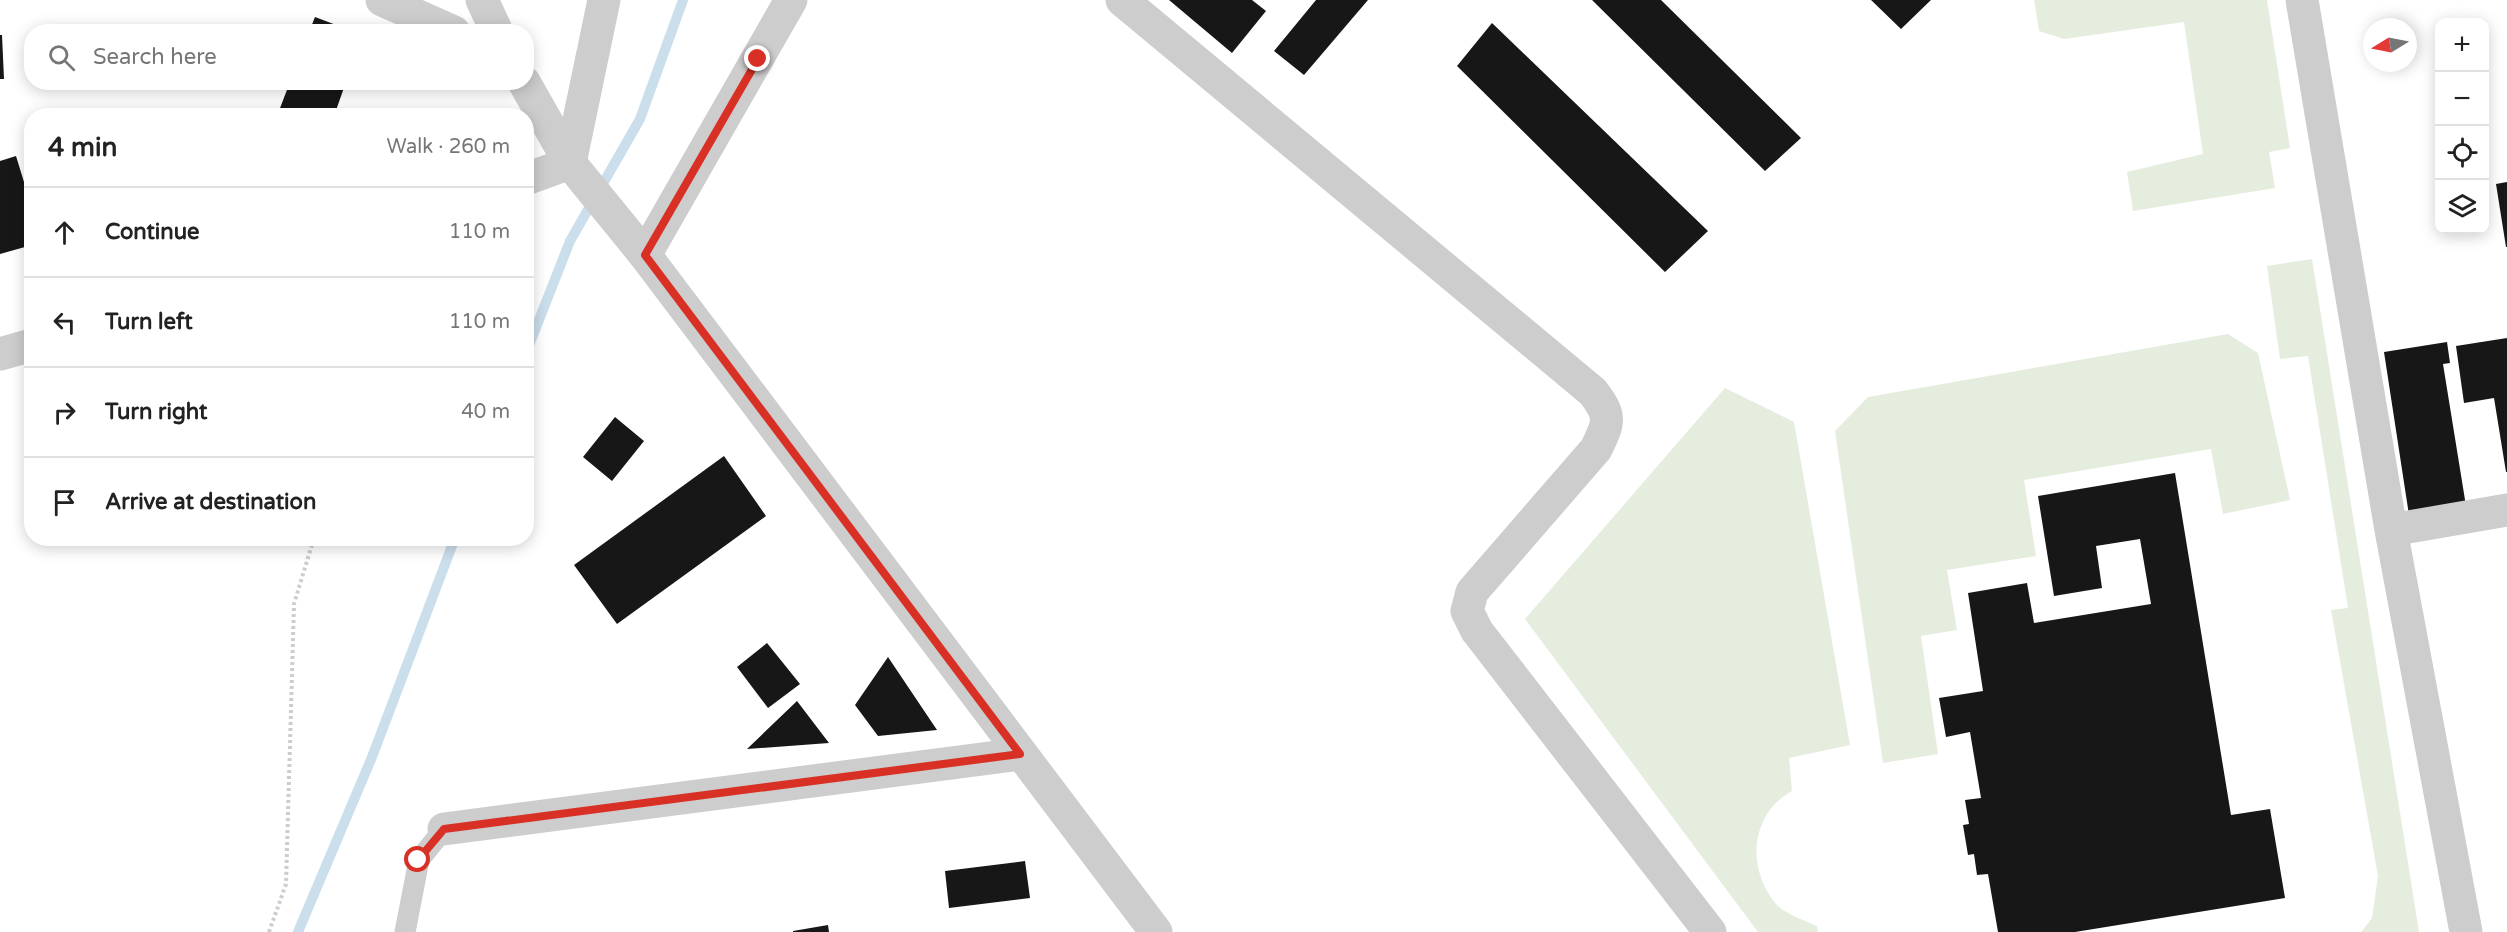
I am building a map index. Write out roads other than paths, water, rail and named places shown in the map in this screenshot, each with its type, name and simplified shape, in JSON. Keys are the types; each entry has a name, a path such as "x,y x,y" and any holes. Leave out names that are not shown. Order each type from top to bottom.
{"street":[{"path":"382,0 436,24"},
{"path":"482,0 493,24"},
{"path":"575,170 604,0"},
{"path":"645,255 791,0"},
{"path":"1122,0 1593,392 1606,409 1608,425 1596,449 1472,592 1467,611 1477,631 1710,932"},
{"path":"2302,0 2391,530 2466,932"},
{"path":"529,90 575,170 645,255 1156,932"},
{"path":"534,178 575,170"},
{"path":"0,354 24,347"},
{"path":"2391,530 2507,510"},
{"path":"444,829 1020,754"}],"lane":[{"path":"405,932 418,860 444,829"}],"waterway":[{"path":"534,333 570,241 640,119 683,0"},
{"path":"298,932 372,757 452,546"}]}
